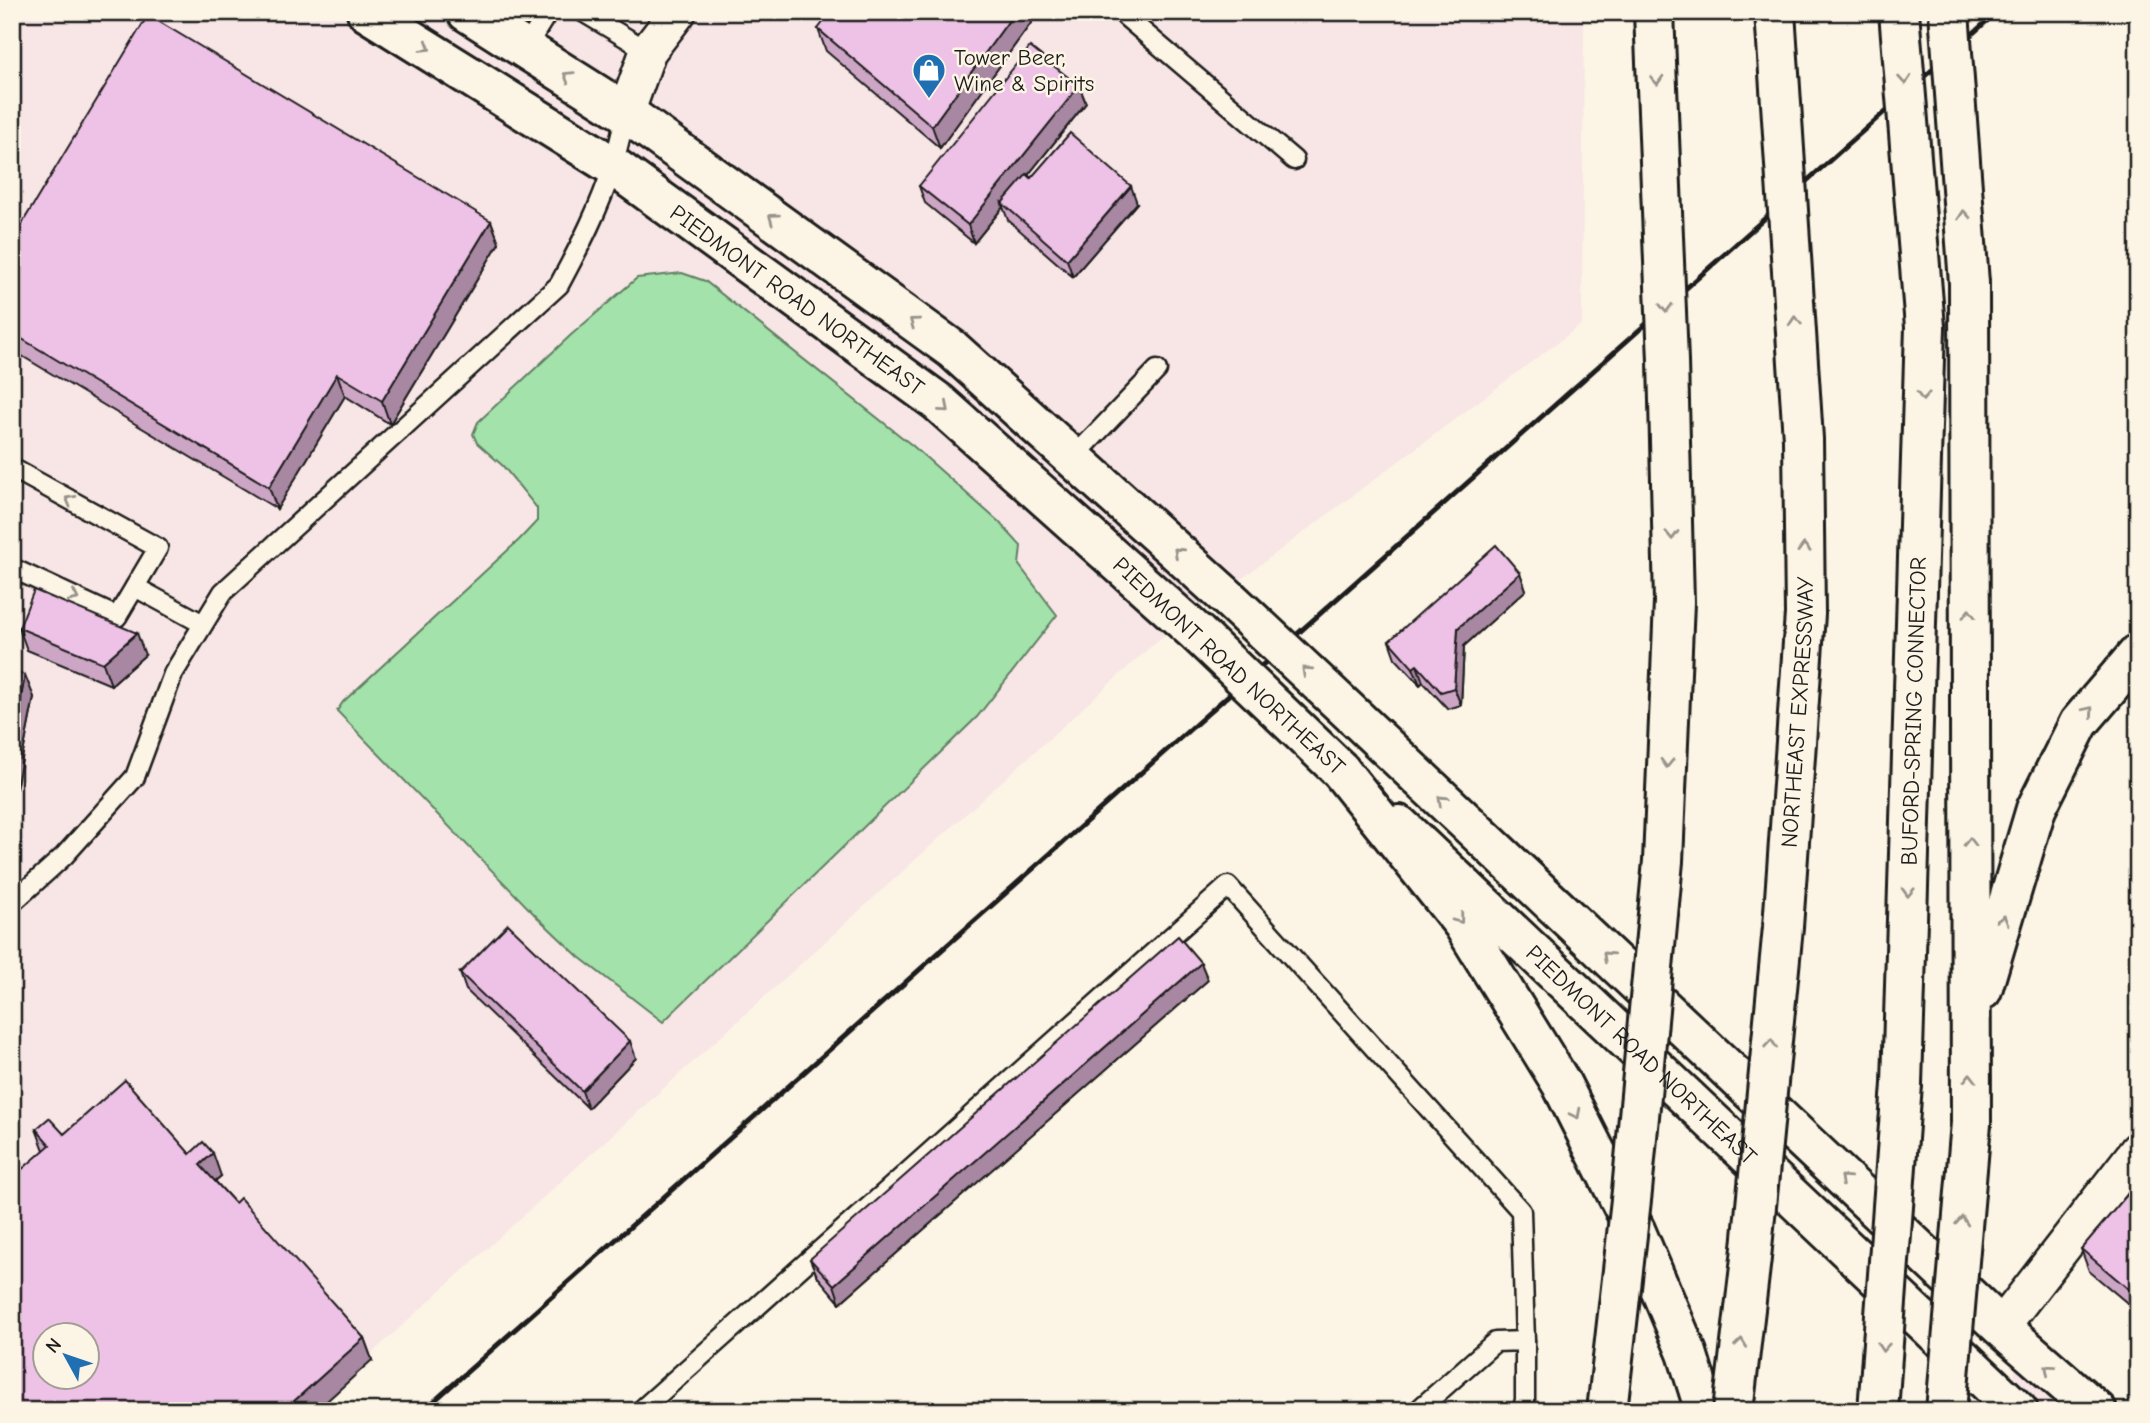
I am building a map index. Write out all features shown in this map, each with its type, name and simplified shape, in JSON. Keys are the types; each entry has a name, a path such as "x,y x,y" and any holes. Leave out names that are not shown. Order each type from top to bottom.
{"main road":[{"name":"PIEDMONT ROAD NORTHEAST","path":"367,12 613,166 938,402 1198,634 2018,1411"},
{"name":"PIEDMONT ROAD NORTHEAST","path":"467,12 626,113 952,349 1228,598 2001,1327 2097,1411"},
{"path":"1607,1411 1634,1177 1663,862 1674,602 1654,12"},
{"name":"NORTHEAST EXPRESSWAY","path":"1733,1411 1751,1258 1783,927 1805,614 1803,439 1775,12"},
{"name":"BUFORD-SPRING CONNECTOR","path":"1878,1411 1902,1084 1925,327 1899,12"},
{"path":"1946,1411 1970,1123 1969,283 1949,12"},
{"path":"1970,1033 2036,809 2079,723 2138,654"},
{"path":"1340,770 1463,924 1561,1083 1636,1231 1687,1353 1705,1411"}],"street":[{"path":"626,113 648,51 678,12"},
{"path":"2001,1327 2138,1150"}],"lane":[{"path":"525,49 548,12"},
{"path":"583,12 648,51"},
{"path":"1126,17 1294,160"},
{"path":"12,903 64,856 135,777 173,674 223,592 559,285 587,233 613,166 626,113"},
{"path":"1073,458 1157,370"},
{"path":"12,468 158,548 117,617 12,568"},
{"path":"135,587 203,624"},
{"path":"640,1411 1228,886 1521,1211 1525,1341 1525,1400 1522,1411"},
{"path":"1417,1411 1495,1342 1525,1341"}],"shaded area":[{"path":"12,12 1584,12 1582,324 1149,648 308,1411 12,1411"},
{"path":"2017,1354 2085,1411 2009,1411"}],"green space":[{"path":"682,273 705,281 913,446 999,522 1021,546 1019,565 1057,615 977,717 663,1022 579,957 537,917 337,711 343,702 537,521 537,508 503,466 477,443 473,434 478,422 637,278"}],"building":[{"name":"Tower Beer, Wine & Spirits","path":"831,12 1015,12 932,126 818,29"},
{"path":"148,15 491,221 382,401 337,374 269,487 12,333 12,240"},
{"path":"1030,47 1079,86 968,225 919,186"},
{"path":"1070,133 1131,186 1067,260 1002,203 1027,174 1031,178"},
{"path":"1496,545 1520,573 1458,628 1454,688 1441,692 1417,665 1413,668 1389,641"},
{"path":"34,590 137,633 103,663 19,628"},
{"path":"12,672 25,675 12,746"},
{"path":"508,924 630,1041 582,1091 460,973"},
{"path":"1178,936 1201,963 834,1285 810,1259"},
{"path":"2138,945 2138,959 2131,954"},
{"path":"125,1080 190,1154 203,1142 213,1153 200,1165 235,1203 240,1198 364,1338 283,1411 12,1411 12,1178 50,1145 36,1129 49,1118 64,1134"},
{"path":"2132,1189 2138,1194 2138,1297 2081,1249"}],"railway":[{"path":"423,1411 1997,12"}],"place":[{"name":"Tower Beer, Wine & Spirits","path":"929,100"}]}
